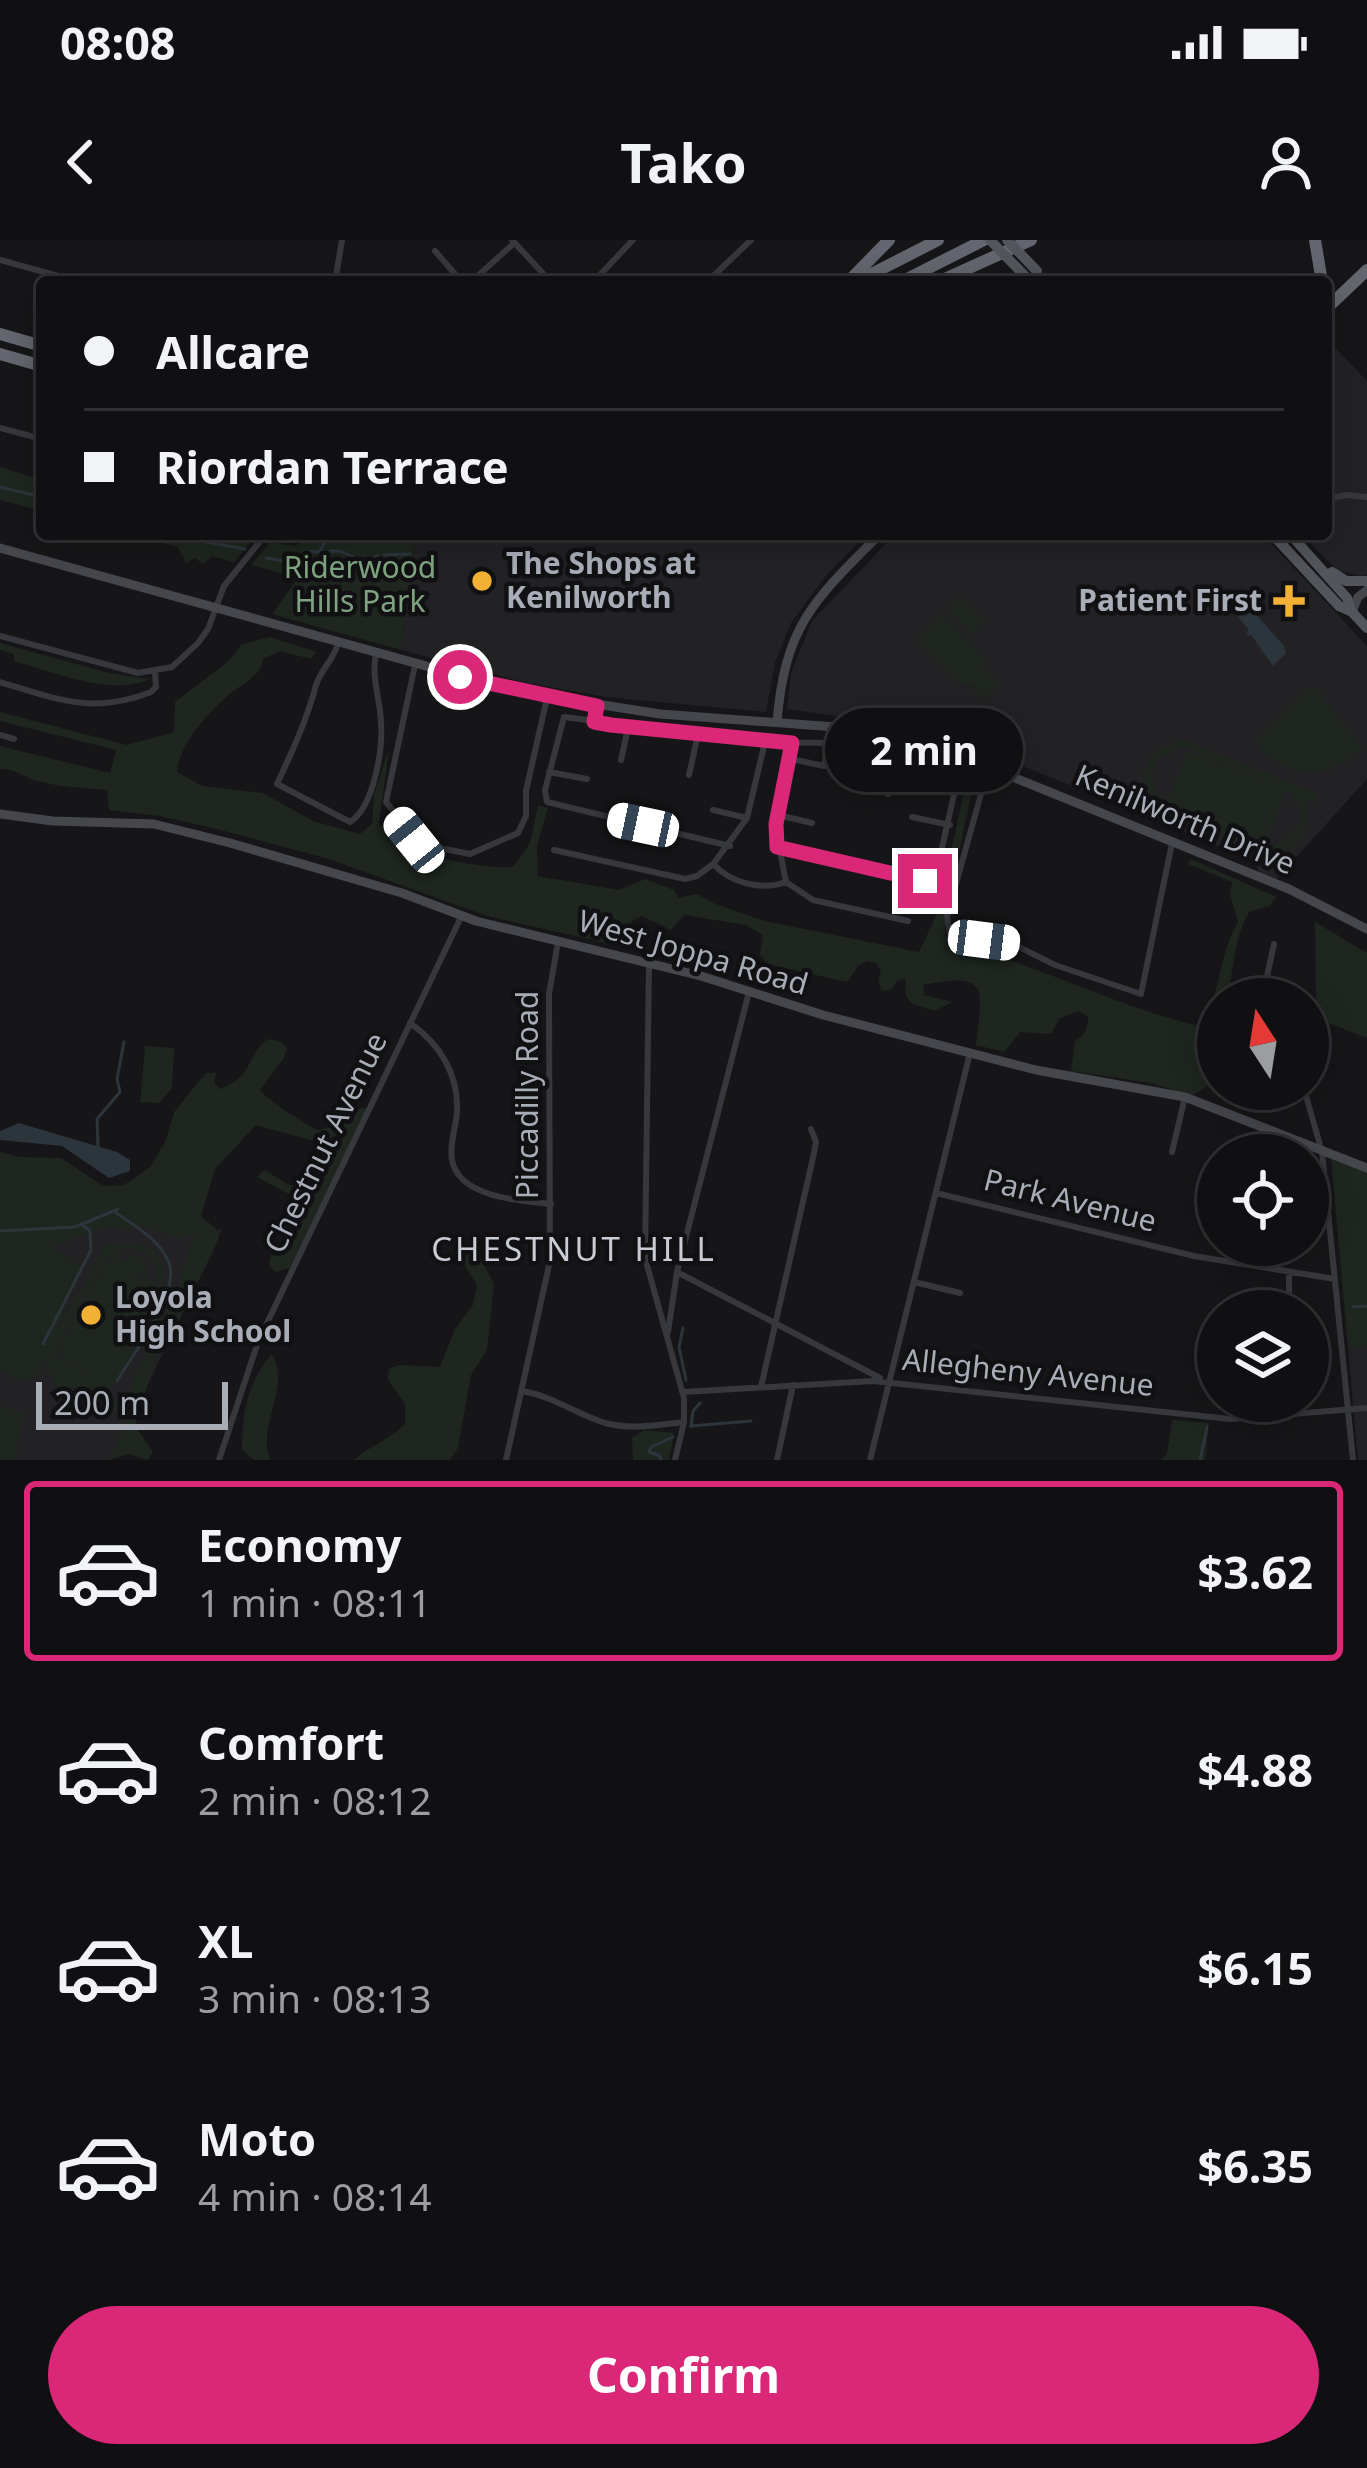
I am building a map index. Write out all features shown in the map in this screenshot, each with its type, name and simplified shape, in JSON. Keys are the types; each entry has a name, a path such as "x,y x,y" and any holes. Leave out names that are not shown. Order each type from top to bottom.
{"highway":[{"path":"857,276 889,240"},
{"path":"864,276 938,240"},
{"path":"913,276 987,240"},
{"path":"1315,240 1321,276"},
{"path":"951,276 1029,241"},
{"path":"967,276 1029,241"},
{"path":"1332,303 1367,270"},
{"path":"0,334 36,344"},
{"path":"0,357 36,367"}],"main road":[{"path":"987,240 1030,276"},
{"path":"1007,240 1030,276"},
{"path":"1278,540 1367,628"},
{"path":"1296,540 1347,598 1352,612"},
{"path":"1311,556 1346,581 1367,581"}],"street":[{"path":"336,276 342,240"},
{"path":"599,276 633,240"},
{"path":"713,276 751,240"},
{"path":"474,276 512,242 545,276"},
{"path":"435,251 461,276"},
{"path":"0,260 58,276"},
{"path":"0,428 36,437"},
{"path":"1332,498 1367,497"},
{"path":"0,636 138,673 172,667 208,629 224,586 261,540"},
{"path":"776,742 785,661 801,622 874,540"},
{"name":"Kenilworth Drive","path":"0,548 547,698 849,728 936,746 1289,889 1367,928"},
{"path":"1352,612 1367,590"},
{"path":"1352,612 1367,603"},
{"path":"338,643 331,664 318,680 307,719 277,784 350,822 357,818 368,795 379,747 381,716 372,676 376,654"},
{"path":"415,665 386,793 387,808 414,840 446,850 479,853 518,833 526,816 526,791 547,698"},
{"path":"0,682 92,706 151,692 156,687 155,672"},
{"path":"594,722 597,706"},
{"path":"730,846 550,804 544,795 564,717 765,742 829,743 959,772 938,877 930,880 777,847"},
{"path":"621,760 628,728"},
{"path":"689,775 698,734"},
{"path":"0,735 14,739"},
{"path":"554,850 685,879 713,864 747,818 765,742"},
{"path":"792,743 778,815 777,847 786,882 813,900 908,921"},
{"path":"791,759 824,766 829,743"},
{"path":"931,763 936,746"},
{"path":"888,794 897,755"},
{"path":"990,765 947,916 950,934 1011,943 1055,965 1141,994 1173,841"},
{"path":"549,772 587,779"},
{"path":"713,810 747,818"},
{"name":"West Joppa Road","path":"0,814 172,828 402,892 461,917 649,963 970,1053 1058,1075 1185,1097 1277,1134"},
{"path":"778,815 812,823"},
{"path":"912,818 950,825"},
{"path":"713,864 725,876 740,881 772,886 786,882"},
{"name":"Chestnut Avenue","path":"219,1460 258,1342 461,917"},
{"name":"Piccadilly Road","path":"506,1460 546,1287 551,1204 549,994 558,941"},
{"path":"1267,978 1274,944"},
{"path":"649,963 645,1250 649,1282 683,1392 684,1422 675,1460"},
{"path":"666,1335 677,1272 749,992"},
{"path":"410,1023 441,1054 455,1084 452,1155 461,1176 499,1197 551,1204"},
{"path":"870,1460 970,1053"},
{"path":"1172,1151 1185,1097"},
{"path":"760,1387 814,1154 811,1129"},
{"name":"West Joppa Road","path":"1329,1154 1367,1168"},
{"name":"Park Avenue","path":"936,1193 1194,1256 1335,1279"},
{"path":"1329,1220 1352,1460"},
{"path":"677,1272 889,1382"},
{"path":"1288,1273 1289,1290"},
{"path":"914,1282 960,1293"},
{"name":"Allegheny Avenue","path":"683,1392 889,1382 1230,1419 1367,1408"},
{"path":"777,1460 794,1385"},
{"path":"522,1391 556,1399 604,1423 634,1427 684,1422"}],"shaded area":[{"path":"1332,344 1367,381 1367,575 1338,571 1307,540 1332,540"},
{"path":"415,540 861,540 825,577 791,623 775,663 766,712 606,697 523,682 401,650"},
{"path":"889,540 1268,540 1367,646 1367,779 1269,887 1251,859 981,749 899,725 787,709 791,673 812,621"},
{"path":"1237,605 1250,608 1284,646 1286,653 1273,666 1251,635 1247,636"},
{"path":"19,1123 117,1152 130,1160 130,1171 109,1178 62,1146 0,1140 0,1131"},
{"name":"Loyola High School","path":"119,1205 178,1235 222,1229 112,1460 0,1460 0,1227"},
{"path":"1367,1346 1367,1460 1358,1460 1348,1348"}],"green space":[{"path":"0,467 36,478 36,509 0,500"},
{"path":"151,540 253,540 234,562 212,556 203,564 195,558 186,563 178,547"},
{"name":"Riderwood Hills Park","path":"306,540 415,540 401,650 272,614 298,578 251,565 270,542 295,546"},
{"path":"961,597 986,622 973,635 948,610"},
{"path":"943,615 987,659 981,665 1000,684 984,699 965,681 961,684 918,640"},
{"path":"270,637 317,652 311,659 280,651 263,659 255,675 197,728 183,750 177,772 202,786 263,793 313,821 360,834 372,824 374,795 389,748 379,823 389,834 421,851 480,865 513,867 530,843 538,805 548,808 537,845 538,876 619,890 645,879 674,890 678,898 697,894 765,921 919,952 938,912 968,773 976,774 945,914 945,934 952,941 1197,1025 1197,1092 1071,1071 1075,1041 1087,1025 1088,1017 1080,1011 1060,1018 1051,1034 1020,1032 1004,1052 976,1045 980,999 972,983 923,985 924,995 953,1002 934,1011 906,997 905,978 882,991 876,963 858,966 847,982 767,964 760,955 763,935 746,925 684,915 671,930 642,916 633,920 615,945 487,916 329,859 217,829 109,810 107,790 46,783 0,769 0,746 110,773 116,750 0,721 0,712 127,745 174,732 175,702 230,660 242,644"},
{"path":"0,643 109,673 150,679 118,685 82,681 14,661 14,654 0,650"},
{"path":"1308,688 1316,688 1362,748 1321,771 1292,769 1266,754 1255,741"},
{"path":"1184,740 1319,794 1316,802 1305,799 1309,814 1304,835 1290,849 1271,854 1168,815 1150,801 1143,775 1156,749","holes":["1190,749 1286,790 1188,751 1165,804 1154,787 1154,770 1163,756","1287,790 1299,806 1300,823 1284,843 1264,845"]},
{"path":"1191,859 1276,897 1270,906 1249,912 1231,978 1219,978 1238,922 1230,894 1232,882 1188,864"},
{"path":"1315,922 1367,953 1367,1038 1329,1023 1329,978 1316,978"},
{"path":"268,1039 287,1048 260,1090 305,1123 318,1130 338,1125 354,1109 367,1108 290,1268 275,1272 269,1265 271,1255 281,1256 299,1229 300,1200 257,1177 264,1170 291,1186 306,1179 319,1165 322,1143 256,1125 215,1169 201,1216 216,1229 219,1239 173,1333 155,1359 135,1426 153,1452 148,1460 128,1454 110,1460 127,1420 125,1413 91,1408 89,1402 127,1402 133,1379 171,1306 194,1237 174,1238 140,1224 127,1231 100,1229 50,1246 82,1268 55,1335 107,1242 140,1243 151,1249 162,1264 165,1283 140,1340 106,1392 85,1401 67,1395 53,1380 45,1360 32,1378 15,1378 0,1370 0,1152 61,1158 103,1186 124,1185 150,1167 166,1140 174,1112 206,1073 216,1073 214,1083 220,1089 231,1084 245,1072","holes":["128,1248 152,1260 157,1287 152,1284 152,1273 145,1281 134,1275 136,1271 146,1277 144,1259 131,1255 121,1262 116,1254","116,1254 111,1263 107,1261 56,1354 94,1377 54,1360 56,1349 105,1260"]},
{"path":"145,1046 174,1048 172,1088 159,1103 140,1102"},
{"path":"1331,1159 1367,1172 1367,1346 1348,1348"},
{"path":"458,1240 476,1249 494,1284 487,1350 471,1375 458,1448 450,1460 354,1460 405,1424 405,1404 388,1380 389,1369 398,1365 440,1367 455,1329 473,1305 477,1285 461,1260"},
{"path":"272,1354 278,1380 267,1435 271,1460 254,1460 242,1450 245,1411 257,1376"},
{"path":"0,1407 25,1412 14,1460 0,1460"},
{"path":"1172,1420 1209,1423 1205,1460 1161,1460 1167,1454"},
{"path":"644,1430 674,1433 669,1460 633,1460 632,1438"}],"waterway":[{"path":"0,487 36,496"},
{"path":"195,540 245,549"},
{"path":"319,552 326,540"},
{"path":"266,558 295,563 304,552 340,551 362,561 378,556"},
{"path":"384,555 410,554"},
{"path":"98,1147 97,1119 120,1092 117,1079 124,1042"},
{"path":"0,1231 75,1227 118,1209"},
{"path":"115,1212 160,1248 171,1276 162,1306 117,1381"},
{"path":"43,1344 91,1250 90,1231 81,1224"},
{"path":"1353,1307 1367,1306"},
{"path":"683,1328 679,1347 686,1380"},
{"path":"700,1403 693,1411 691,1426 751,1421"},
{"path":"1200,1460 1207,1427"},
{"path":"661,1460 649,1452 651,1447 673,1437"}],"place":[{"name":"The Shops at Kenilworth","path":"482,581"},
{"name":"Patient First","path":"1289,601"},
{"name":"Loyola High School","path":"91,1315"}],"district":[{"name":"CHESTNUT HILL","path":"574,1249"}],"route":[{"path":"460,677 597,706 594,722 792,743 776,824 777,847 925,881"}]}
